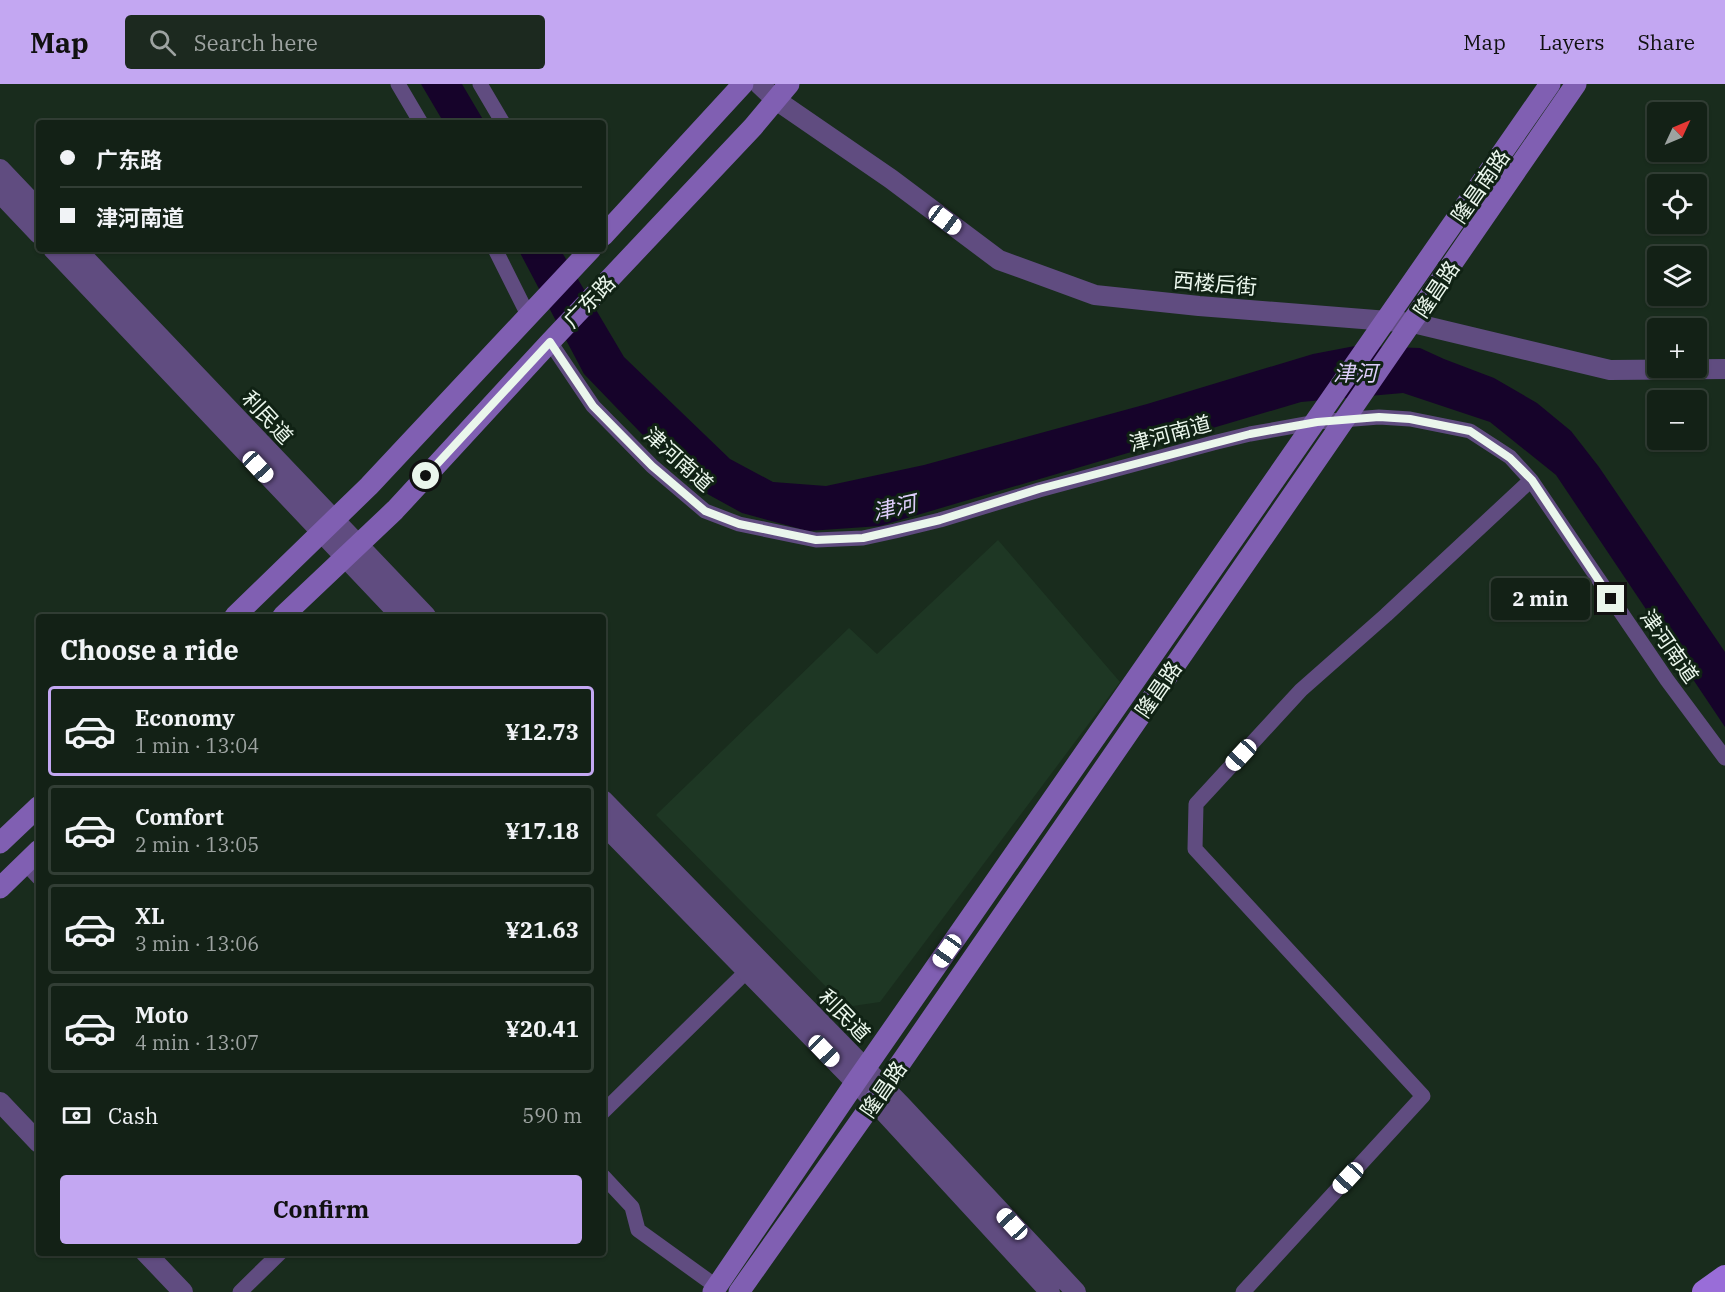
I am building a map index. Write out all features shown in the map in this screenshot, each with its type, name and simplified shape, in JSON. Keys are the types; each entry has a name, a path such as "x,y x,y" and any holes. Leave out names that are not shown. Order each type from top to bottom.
{"main road":[{"path":"606,233 743,84"},
{"name":"隆昌南路","path":"1322,414 1550,84"},
{"name":"隆昌路","path":"739,1292 879,1094 1576,84"},
{"name":"广东路","path":"286,614 395,510 753,127 783,92"},
{"name":"广东路","path":"237,614 328,527 528,315 584,252"},
{"name":"隆昌路","path":"715,1289 860,1076 1322,414"},
{"path":"0,843 36,809"},
{"path":"0,888 34,864"},
{"path":"1704,1292 1725,1277"}],"street":[{"path":"398,84 419,120"},
{"path":"480,84 501,120"},
{"name":"西楼后街","path":"759,84 783,92 891,179 999,260 1095,295 1409,329 1610,370 1725,369"},
{"path":"0,169 36,207"},
{"path":"0,193 36,231"},
{"name":"利民道","path":"56,252 328,527"},
{"name":"利民道","path":"79,252 351,552 399,614"},
{"path":"496,252 528,315"},
{"name":"津河南道","path":"550,342 593,406 652,466 705,511 739,524 816,540 863,538 940,520 1039,489 1322,414 1410,419 1470,431 1510,458 1532,480 1667,680 1725,758"},
{"path":"1244,1292 1423,1096 1195,849 1196,804 1301,690 1532,480"},
{"name":"利民道","path":"351,552 424,614"},
{"name":"利民道","path":"606,803 753,966 1076,1292"},
{"name":"利民道","path":"606,827 753,966"},
{"path":"606,1109 753,966"},
{"name":"利民道","path":"879,1094 1050,1292"},
{"path":"0,1102 36,1140"},
{"path":"606,1179 632,1207 638,1230 715,1289"},
{"path":"149,1256 183,1292"},
{"path":"240,1292 277,1256"}],"shaded area":[{"path":"998,540 1120,682 880,1002 846,1007 656,815 849,628 877,654"}],"water":[{"path":"421,84 462,84 483,120 442,120"},
{"name":"津河","path":"520,252 562,252 624,357 730,459 773,482 826,486 924,465 1147,404 1313,354 1355,346 1420,348 1494,378 1537,403 1571,431 1599,467 1725,652 1725,727 1556,475 1490,422 1403,393 1301,402 880,526 808,531 742,513 691,485 584,374"}],"route":[{"path":"426,476 550,342 593,406 652,466 705,511 739,524 816,540 863,538 895,531 940,520 1039,489 1250,434 1317,422 1379,417 1410,419 1470,431 1510,458 1532,480 1611,599"}]}
